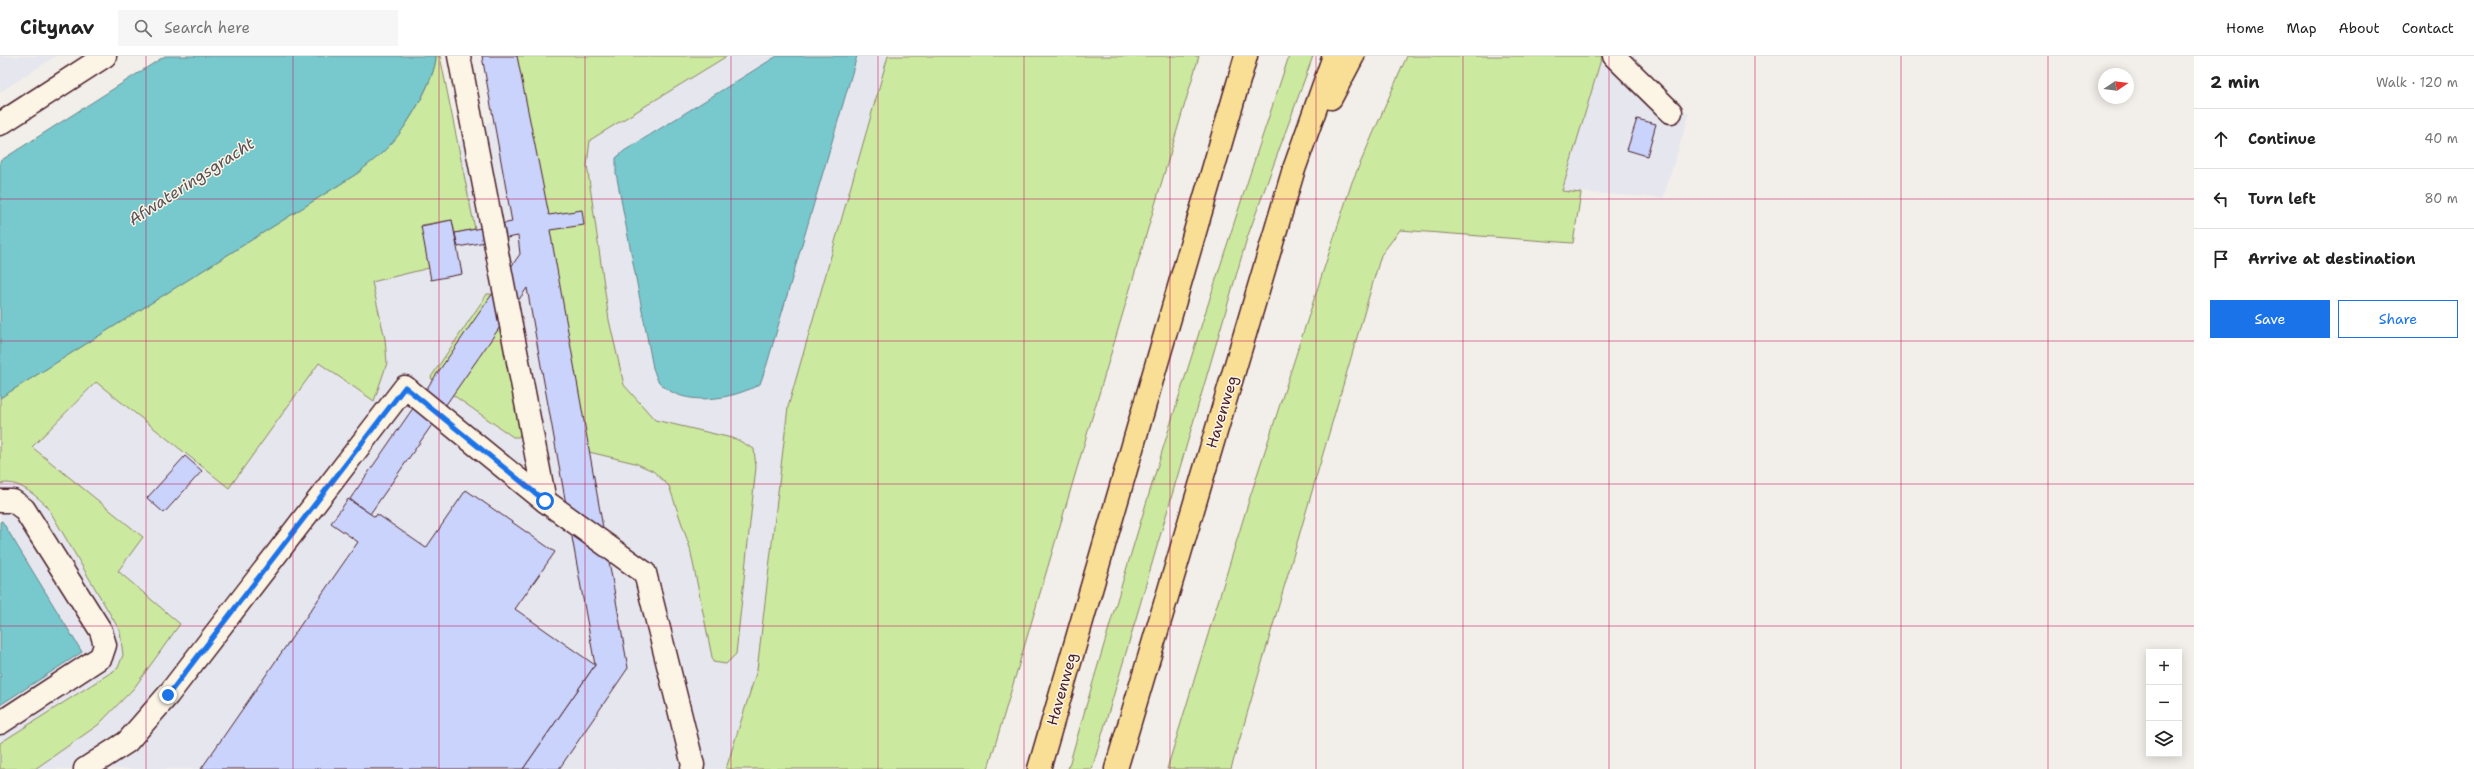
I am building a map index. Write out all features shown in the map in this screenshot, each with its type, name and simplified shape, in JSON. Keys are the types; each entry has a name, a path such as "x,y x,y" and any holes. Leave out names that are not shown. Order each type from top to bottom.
{"highway":[{"name":"Havenweg","path":"1039,769 1246,56"},
{"name":"Havenweg","path":"1116,769 1293,172 1334,56"},
{"path":"1293,172 1353,56"}],"street":[{"path":"0,124 105,56"},
{"path":"458,56 545,501"},
{"path":"1614,56 1671,112"},
{"path":"85,769 127,742 168,695 405,387 545,501 645,573 693,765 692,769"},
{"path":"0,501 14,501 24,509 101,631 105,645 101,657 0,723"}],"shaded area":[{"path":"0,56 56,56 0,92"},
{"path":"593,56 1096,56 884,769 0,769 0,434"},
{"path":"1602,56 1633,56 1689,115 1663,198 1562,191"}],"green space":[{"path":"436,56 440,56 475,229 455,233 452,220 422,225 429,268 372,282 385,339 387,363 374,401 319,363 229,488 96,382 32,447 143,537 118,571 180,624 134,688 98,725 35,769 0,769 0,743 118,668 123,655 120,631 47,506 37,497 19,486 6,483 0,484 0,398 358,173 385,151 411,117 431,78 435,66"},
{"path":"516,56 727,56 590,140 587,165 609,320 624,385 655,420 736,439 754,449 756,467 736,654 726,664 713,662 690,548 669,486 653,471 635,463 589,452"},
{"path":"888,56 1199,56 988,769 726,769 757,670 788,407"},
{"path":"1289,56 1313,56 1247,238 1092,769 1068,769 1174,411"},
{"path":"1407,56 1602,56 1562,191 1581,193 1573,243 1400,230 1381,255 1231,769 1167,769 1250,497 1352,182"},
{"path":"487,294 491,294 495,298 521,432 519,437 513,437 433,381 431,377"}],"water":[{"name":"Afwateringsgracht","path":"165,56 436,56 435,66 431,77 411,117 403,129 385,151 358,173 0,398 0,161"},
{"path":"777,56 857,56 760,384 736,394 723,397 708,399 681,396 669,390 659,382 653,368 616,173 616,158 624,151"},
{"path":"2,521 82,652 0,705 0,522"}],"building":[{"path":"482,56 517,56 549,215 582,210 584,225 550,230 628,668 559,769 523,769 595,665 527,288 370,514 350,499 520,254 518,236 458,247 455,233 512,222"},
{"path":"1637,119 1656,124 1647,156 1627,150"},
{"path":"452,220 462,274 431,280 421,226"},
{"path":"185,456 202,471 164,513 147,498"},
{"path":"466,490 555,552 515,609 595,665 523,769 201,769 358,542 331,523 348,499 375,517 377,514 426,548"}],"route":[{"path":"168,695 405,387 545,501"}]}
